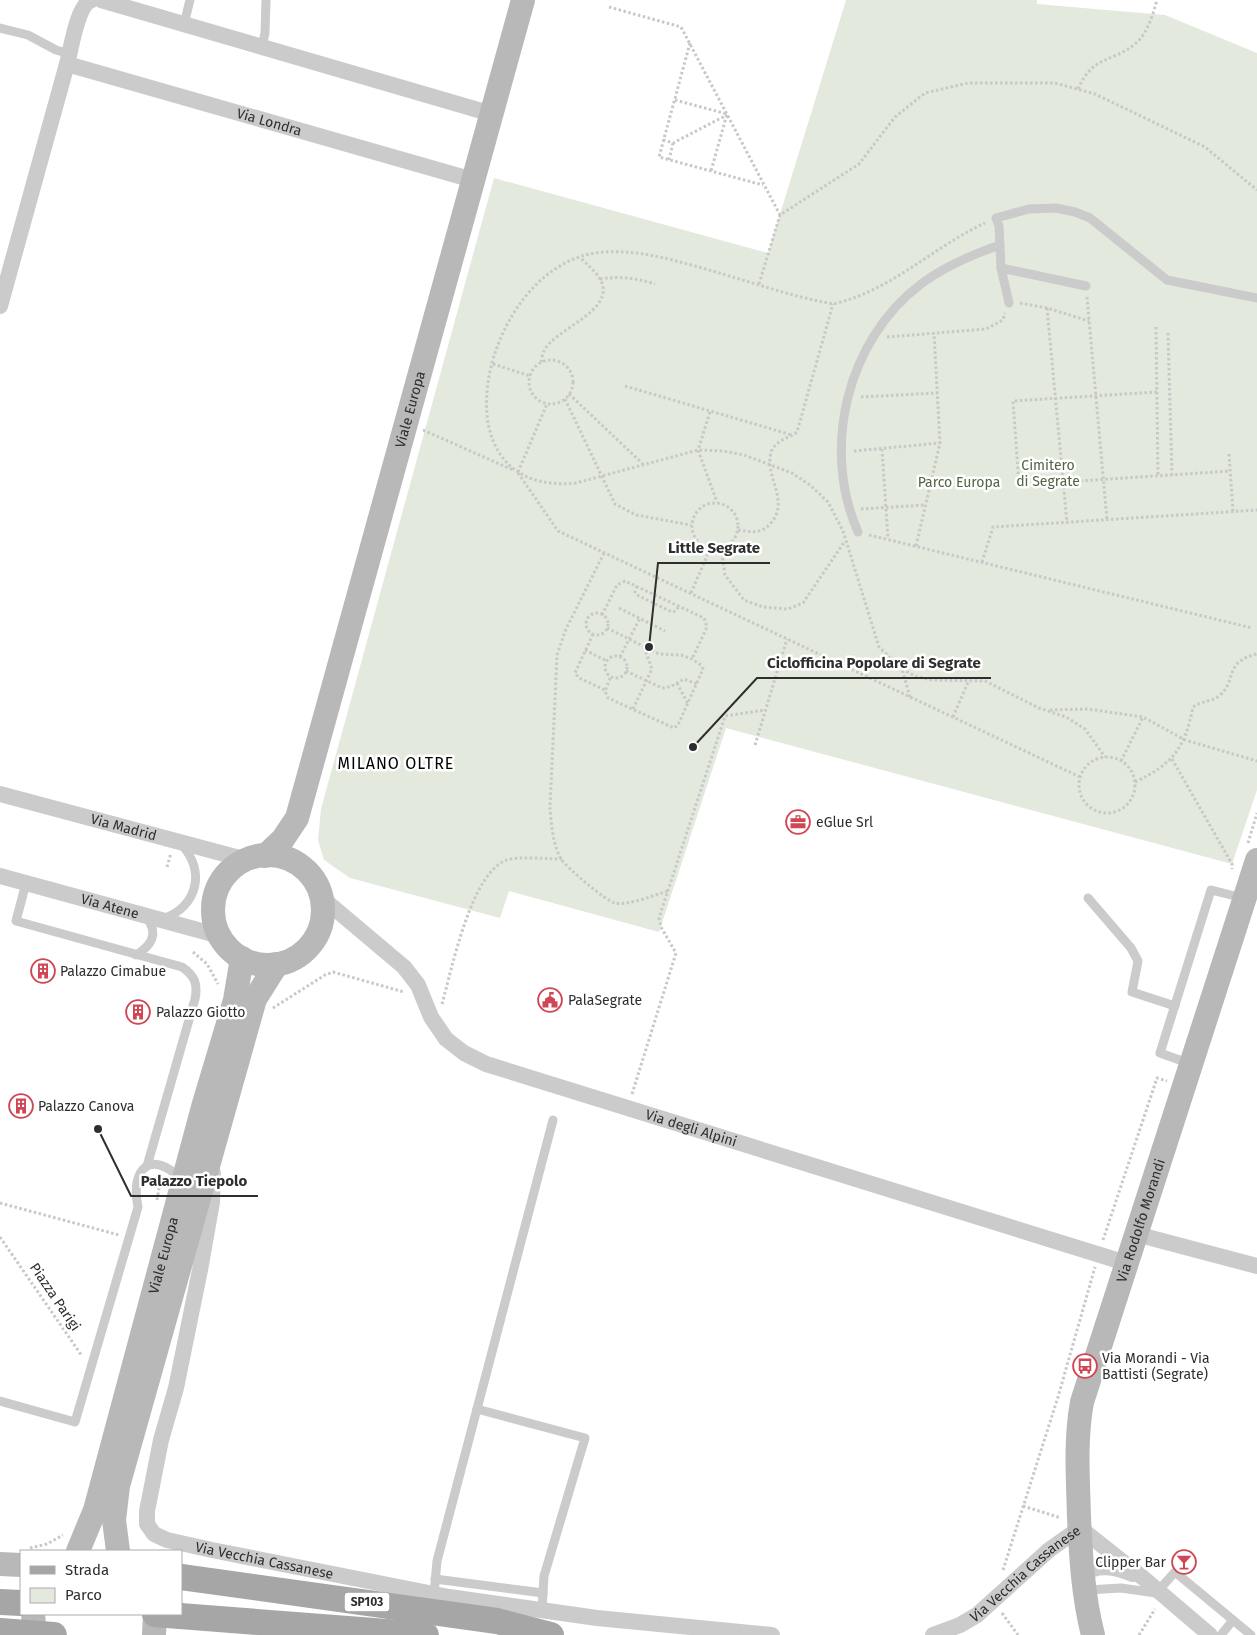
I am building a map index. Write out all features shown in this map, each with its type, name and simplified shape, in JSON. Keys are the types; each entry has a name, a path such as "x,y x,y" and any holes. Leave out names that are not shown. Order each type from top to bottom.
{"main road":[{"name":"SP103","path":"182,1577 497,1620 551,1635"},
{"path":"0,1602 20,1603"},
{"name":"SP103","path":"176,1615 426,1635"},
{"path":"0,1631 54,1635"}],"street":[{"path":"0,306 81,9 92,0 184,24 492,114"},
{"name":"Viale Europa","path":"297,818 300,844 308,872 316,884 321,897 322,920 314,940 298,956 277,964 259,964 242,958 220,936 214,914 217,892 228,873 256,858 283,839 297,818 523,0"},
{"name":"Via Londra","path":"68,59 473,180"},
{"name":"Via Madrid","path":"0,794 179,842 256,858"},
{"name":"Viale Europa","path":"256,858 288,859 308,872"},
{"name":"Via Rodolfo Morandi","path":"1093,1635 1083,1583 1080,1528 1077,1456 1082,1402 1191,1064 1238,896 1257,860"},
{"name":"Via Atene","path":"0,876 220,936"},
{"name":"Via degli Alpini","path":"321,897 404,967 418,985 431,1016 446,1039 464,1053 486,1064 1126,1263"},
{"name":"Viale Europa","path":"78,1550 95,1510 183,1180 235,1000 242,958"},
{"name":"Viale Europa","path":"118,1550 114,1520 118,1486 255,999 277,964"},
{"name":"Via Vecchia Cassanese","path":"215,1144 212,1202 176,1388 161,1440 146,1511 146,1518 150,1529 167,1540 435,1586 542,1610 772,1635"},
{"path":"1136,1234 1257,1266"},
{"name":"Via Vecchia Cassanese","path":"933,1635 960,1626 994,1602 1049,1550 1080,1528 1142,1577 1210,1635"},
{"path":"0,1564 20,1565"},
{"path":"1083,1583 1090,1569 1100,1567 1116,1568 1142,1577"},
{"name":"Via Rodolfo Morandi","path":"1076,1635 1083,1583"},
{"path":"33,1615 35,1635"},
{"path":"154,1635 163,1615"}],"lane":[{"path":"184,24 190,0"},
{"path":"262,47 265,34 266,0"},
{"path":"0,28 28,36 56,50 68,59"},
{"path":"1009,303 1001,268 999,226 996,218 1029,209 1056,208 1075,212 1090,218 1167,280 1257,298"},
{"path":"858,532 848,510 842,482 840,452 848,398 859,366 874,338 897,305 920,285 947,266 973,254 1000,245"},
{"path":"1001,268 1086,286"},
{"path":"136,955 148,948 153,936 153,918 176,914 187,903 194,889 196,869 190,853 179,842"},
{"path":"0,1401 75,1422 138,1207 135,1191 137,1176 147,1166 197,987 192,975 182,967 16,921 26,883"},
{"path":"1191,1064 1160,1054 1211,890 1238,896"},
{"path":"1088,898 1131,948 1138,961 1132,992 1175,1006"},
{"path":"543,1593 435,1586 437,1561 553,1120"},
{"path":"147,1166 159,1164 167,1167 183,1180"},
{"path":"477,1409 585,1438 544,1576 542,1610"},
{"path":"1083,1583 1149,1593 1161,1593 1175,1572 1251,1635"},
{"path":"1221,1635 1233,1620"}],"path":[{"path":"1078,89 1089,69 1138,42 1147,29 1157,0"},
{"path":"609,7 681,27 780,215"},
{"path":"690,43 659,157 764,185"},
{"path":"759,284 780,215 860,164 895,117 925,93 968,83 1055,83 1095,94 1205,147 1257,190"},
{"path":"675,100 727,114"},
{"path":"669,160 674,143 727,114"},
{"path":"711,171 727,114"},
{"path":"664,140 674,143"},
{"path":"996,218 962,233 886,284 848,300 833,304 660,256 624,250 593,253 548,273 531,288 510,316 496,349 492,364 487,417 492,442 502,460 518,472 558,531 1080,777"},
{"path":"541,362 544,350 593,311 599,303 604,288 600,279 581,258"},
{"path":"600,279 617,277 636,278 655,284"},
{"path":"1086,286 1107,520"},
{"path":"874,338 991,326 1003,320 1009,303 1047,308 1089,321"},
{"path":"738,530 751,532 763,530 772,522 780,509 777,490 769,463 773,448 778,442 797,432 833,304"},
{"path":"1047,308 1057,398 1067,522"},
{"path":"1156,327 1158,476"},
{"path":"916,546 940,443 934,333"},
{"path":"1168,334 1172,475"},
{"path":"551,360 560,362 568,368 572,376 573,385 565,399 547,404 538,400 532,393 529,385 530,376 534,368 541,362 551,360"},
{"path":"492,364 530,376"},
{"path":"625,386 793,435"},
{"path":"1157,392 1013,401 1019,485 1230,471"},
{"path":"848,398 937,393"},
{"path":"569,394 644,464"},
{"path":"565,399 615,504 624,511 691,525"},
{"path":"518,472 547,404"},
{"path":"710,412 698,450 717,502"},
{"path":"406,422 534,480 557,485 603,476 698,450 723,451 769,463 792,473 810,485 828,502 846,541 879,647 902,669 917,677 932,680 985,681 1047,711 1066,717 1085,729 1104,757"},
{"path":"840,452 940,443"},
{"path":"882,449 888,539"},
{"path":"1230,454 1233,512"},
{"path":"717,502 726,505 733,511 738,520 738,530 735,538 721,548 710,548 696,540 691,525 693,516 699,508 707,503 717,502"},
{"path":"848,510 925,505"},
{"path":"982,562 993,528 1257,510"},
{"path":"858,532 1252,628"},
{"path":"721,548 726,575 744,600 763,607 788,609 803,603 846,541"},
{"path":"690,593 710,548"},
{"path":"604,553 560,642 554,670 551,827 562,860 605,899 615,903 624,903 668,891"},
{"path":"602,615 619,583 625,581 704,618 707,623 692,659"},
{"path":"637,586 635,592 637,595 672,612 676,611 679,606"},
{"path":"619,608 665,631"},
{"path":"594,614 602,615 607,622 607,628 601,634 593,634 587,628 587,620 594,614"},
{"path":"620,657 640,618"},
{"path":"593,634 576,667 576,675 605,690 608,698 674,728 678,725 688,704 702,667 692,659 681,655 660,654 607,628"},
{"path":"754,745 787,639"},
{"path":"634,709 652,666 644,646"},
{"path":"585,650 607,661"},
{"path":"1135,782 1154,772 1172,759 1185,740 1193,707 1218,697 1224,690 1233,668 1241,659 1257,654"},
{"path":"614,656 620,657 626,663 626,671 621,676 611,676 606,670 607,661 614,656"},
{"path":"902,669 910,697"},
{"path":"626,671 665,689 686,679 697,684"},
{"path":"605,690 611,676"},
{"path":"953,716 969,680"},
{"path":"677,683 688,704"},
{"path":"1047,711 1088,709 1143,717 1185,740 1257,761"},
{"path":"628,1109 676,953 660,927 659,918 725,716 765,710"},
{"path":"1121,761 1143,717"},
{"path":"1104,757 1121,761 1133,774 1135,782 1135,791 1125,806 1109,813 1100,812 1085,803 1078,786 1080,777 1089,763 1104,757"},
{"path":"1172,759 1232,864 1238,896"},
{"path":"441,1008 469,910 489,872 508,859 562,860"},
{"path":"193,952 207,964 216,978 220,993"},
{"path":"1018,1635 988,1594 997,1589 1058,1397 1098,1255 1157,1078 1170,1082"},
{"path":"0,1203 129,1238"},
{"name":"Piazza Parigi","path":"0,1237 91,1369"},
{"path":"1023,1506 1059,1517 1080,1528"},
{"path":"1139,1635 1161,1593"}],"green space":[{"name":"Parco Europa","path":"846,0 1037,0 1037,4 1165,15 1257,53 1257,790 1232,864 726,728 659,932 509,891 500,918 350,878 324,860 318,840 321,809 494,178 768,253"}],"place":[{"name":"Little Segrate","path":"649,647"},
{"name":"Ciclofficina Popolare di Segrate","path":"693,747"},
{"name":"eGlue Srl","path":"798,822"},
{"name":"Palazzo Cimabue","path":"43,971"},
{"name":"PalaSegrate","path":"550,1000"},
{"name":"Palazzo Giotto","path":"138,1012"},
{"name":"Palazzo Canova","path":"21,1106"},
{"name":"Palazzo Tiepolo","path":"98,1129"},
{"name":"Via Morandi - Via Battisti (Segrate)","path":"1085,1366"},
{"name":"Clipper Bar","path":"1184,1562"}],"district":[{"name":"MILANO OLTRE","path":"396,763"}],"park label":[{"name":"Cimitero di Segrate","path":"1048,474"}]}
